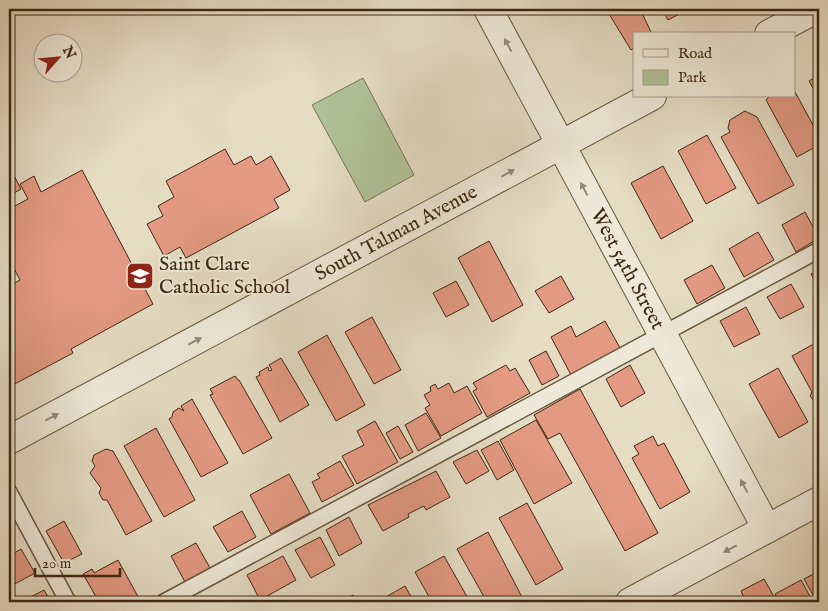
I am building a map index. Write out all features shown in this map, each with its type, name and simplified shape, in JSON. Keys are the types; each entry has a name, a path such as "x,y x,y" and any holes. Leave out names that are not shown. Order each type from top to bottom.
{"street":[{"name":"West 54th Street","path":"488,9 767,529"},
{"path":"773,32 816,9"},
{"name":"South Talman Avenue","path":"9,440 648,98"},
{"path":"630,602 819,501"}],"lane":[{"path":"164,602 819,250"},
{"path":"9,492 68,602"}],"green space":[{"path":"363,78 414,175 365,202 312,105"}],"building":[{"path":"606,9 640,9 651,32 633,32 633,49 631,50"},
{"path":"662,9 689,9 668,20"},
{"path":"819,75 819,99 809,81"},
{"path":"796,94 819,136 819,145 797,157 766,100 768,98 796,98"},
{"path":"745,111 757,117 794,185 758,204 721,137 730,132 728,128 730,120"},
{"path":"707,135 736,188 706,204 678,151"},
{"path":"225,149 234,165 251,156 256,165 271,156 290,190 274,199 279,208 186,258 180,247 164,256 147,224 163,216 158,206 174,197 166,181"},
{"path":"9,166 21,189 9,196"},
{"path":"663,166 693,221 661,239 631,183"},
{"path":"82,170 153,304 71,349 73,353 9,387 9,299 11,298 9,286 20,280 9,259 9,209 28,199 20,184 34,176 41,192"},
{"path":"805,212 819,238 796,252 782,225"},
{"path":"758,232 774,260 744,277 729,249"},
{"path":"489,241 523,305 492,322 458,258"},
{"path":"712,265 725,288 697,304 684,280"},
{"path":"819,269 819,288 811,274"},
{"path":"561,276 574,299 549,313 535,291"},
{"path":"456,281 469,305 446,317 433,293"},
{"path":"791,284 804,307 780,319 767,297"},
{"path":"746,307 760,334 734,347 720,321"},
{"path":"372,317 401,370 374,384 345,332"},
{"path":"605,321 620,348 571,375 551,337 571,326 576,337"},
{"path":"327,335 365,405 336,421 298,352"},
{"path":"819,341 819,407 810,396 812,392 792,356"},
{"path":"546,351 559,376 542,385 529,360"},
{"path":"281,358 309,405 280,422 256,377 260,375 259,372 268,367 269,371 272,370 269,365"},
{"path":"506,365 510,371 515,368 530,393 487,417 473,391 477,389 473,383"},
{"path":"630,365 645,393 621,407 606,379"},
{"path":"778,368 808,422 779,438 749,384"},
{"path":"235,376 272,438 243,454 210,395 213,394 210,389"},
{"path":"449,383 454,393 467,386 482,413 441,436 425,408 430,405 424,395 431,391 430,387 435,384 438,389"},
{"path":"580,389 658,533 625,551 560,433 548,439 534,415"},
{"path":"192,399 228,463 201,477 169,419 172,417 173,412 179,408 184,411 181,406"},
{"path":"426,413 441,438 418,451 405,425"},
{"path":"536,420 572,483 534,504 500,440"},
{"path":"375,421 398,462 357,484 342,456 364,445 357,431"},
{"path":"398,426 413,452 400,459 386,433"},
{"path":"156,428 195,500 164,517 124,446"},
{"path":"653,436 658,446 664,443 690,492 660,509 632,458 639,454 634,446"},
{"path":"498,441 514,470 497,480 481,450"},
{"path":"106,449 113,451 152,521 126,535 107,500 103,500 99,493 101,488 90,473 95,466 92,461 94,455"},
{"path":"477,450 489,471 466,484 453,462"},
{"path":"340,461 354,485 322,502 312,482 320,478 317,474"},
{"path":"436,471 450,497 426,510 424,506 408,514 409,517 383,531 368,505"},
{"path":"289,474 310,513 271,534 250,495"},
{"path":"527,503 563,569 536,585 499,518"},
{"path":"242,511 256,537 228,552 213,527"},
{"path":"349,517 362,543 339,556 326,530"},
{"path":"64,521 82,554 64,563 46,531"},
{"path":"488,532 522,597 512,602 487,602 457,549"},
{"path":"320,537 335,565 311,578 295,550"},
{"path":"196,543 210,568 185,582 171,556"},
{"path":"21,549 35,573 9,587 9,556"},
{"path":"283,556 296,580 260,600 247,575"},
{"path":"444,556 470,602 432,602 415,572"},
{"path":"118,560 141,602 109,602 108,600 99,602 83,574 92,569 94,573"},
{"path":"819,571 819,602 817,602 804,579"},
{"path":"764,579 777,602 746,602 741,591"},
{"path":"801,580 813,602 779,602 775,594"},
{"path":"405,586 414,602 377,602"},
{"path":"44,590 51,602 21,602"},
{"path":"353,595 357,602 339,602"}],"place":[{"name":"Saint Clare Catholic School","path":"140,276"}]}
